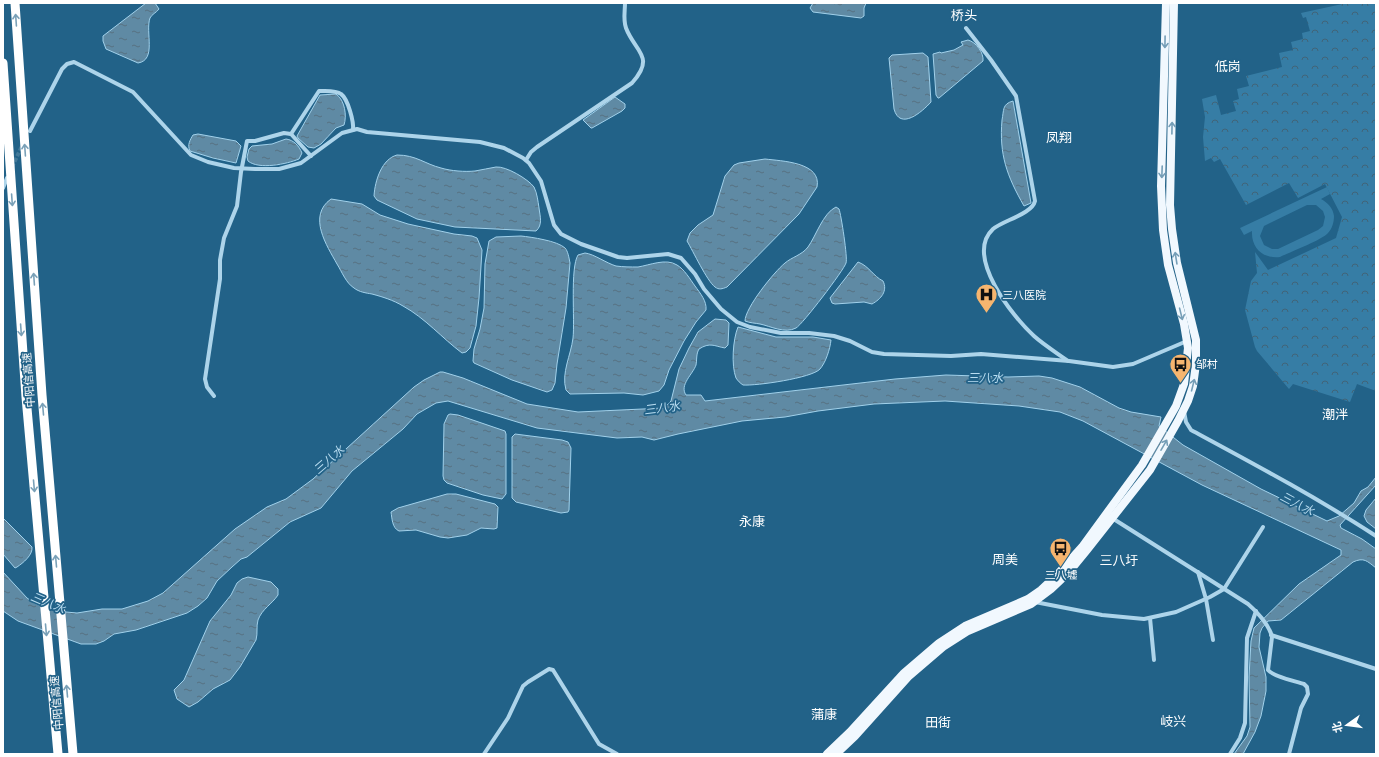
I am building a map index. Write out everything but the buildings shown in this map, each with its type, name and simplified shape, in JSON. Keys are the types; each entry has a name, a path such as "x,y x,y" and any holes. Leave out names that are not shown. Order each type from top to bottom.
{"highway":[{"name":"中阳信高速","path":"14,3 46,448 73,754"},
{"name":"中阳信高速","path":"3,63 30,448 58,754"}],"main road":[{"path":"827,754 850,732 904,673 939,643 965,626 1028,599 1047,585 1065,568 1142,465 1180,397 1184,384 1187,363 1187,341 1168,265 1163,230 1162,206 1166,3"},
{"path":"836,754 855,736 908,677 943,647 968,632 1034,602 1069,572 1150,470 1184,410 1194,381 1197,347 1177,263 1170,205 1174,3"}],"street":[{"path":"526,160 531,152 537,147 632,83 639,74 644,60 641,52 626,29 624,17 625,3"},
{"path":"966,28 992,60 1016,96 1035,201 1031,208 999,225 990,233 984,246 986,264 1002,296 1020,321 1035,337 1069,362"},
{"path":"30,132 62,69 67,64 74,62 133,92 188,153 208,162 242,168 279,169 298,164 342,133 353,130 480,142 504,148 526,160 537,174 541,181 554,225 561,234 580,244 618,257 627,258 668,254 681,258 692,270 704,289 718,305 729,316 744,325 782,333 809,333 834,336 850,341 872,352 884,354 951,356 981,354 1114,367 1126,366 1187,341"},
{"path":"290,134 319,91 336,92 343,96 353,119 353,130"},
{"path":"214,396 207,387 206,375 220,279 220,260 223,245 237,206 247,141 255,141 284,133 290,134 311,156"},
{"path":"3,188 7,178"},
{"path":"1184,410 1186,422 1191,430 1324,503 1376,536"},
{"path":"1112,518 1224,588 1256,611 1271,635 1268,670 1270,673 1304,684 1308,692 1307,698 1301,708 1289,754"},
{"path":"1034,602 1102,615 1144,619 1176,612 1206,599 1224,588 1263,527"},
{"path":"1198,572 1206,599 1213,640"},
{"path":"1230,754 1240,738 1245,723 1247,638 1256,611"},
{"path":"1150,618 1154,660"},
{"path":"1271,635 1376,669"},
{"path":"484,754 508,718 523,686 549,668 553,670 599,744 617,754"}],"green space":[{"path":"1347,3 1376,3 1376,391 1357,384 1350,402 1293,384 1289,389 1257,351 1245,310 1251,281 1257,273 1255,252 1268,270 1336,238 1342,217 1325,184 1298,198 1289,183 1246,205 1220,159 1214,162 1211,158 1205,161 1203,137 1205,117 1202,99 1216,95 1221,115 1236,111 1233,101 1239,99 1237,89 1249,86 1246,76 1282,67 1279,53 1293,50 1291,42 1303,39 1302,33 1310,31 1306,17 1303,18 1301,13"},
{"path":"1327,187 1330,194 1321,199 1330,206 1333,211 1333,223 1329,231 1325,236 1280,257 1263,254 1254,243 1252,231 1244,235 1240,228","holes":["1307,205 1316,205 1323,211 1325,217 1323,226 1318,230 1278,249 1272,249 1264,245 1260,236 1264,226"]}],"water":[{"path":"146,3 155,3 159,9 150,18 149,51 144,61 138,63 106,49 103,36"},
{"path":"813,3 866,3 864,8 864,16 861,18 813,12 810,8"},
{"path":"968,40 979,48 983,61 938,98 936,95 933,54 954,50 963,45 961,42"},
{"path":"923,53 928,57 931,102 911,118 901,119 894,109 889,58 892,55"},
{"path":"336,94 343,104 345,117 344,125 336,128 321,144 314,148 308,147 297,136 320,95"},
{"path":"615,97 625,104 625,108 622,111 592,128 583,120"},
{"path":"1013,101 1031,203 1024,206 1013,185 1003,155 1001,133 1003,110 1009,102"},
{"path":"198,134 236,141 241,146 236,163 190,151 190,141 193,135"},
{"path":"286,139 294,142 299,148 302,153 299,159 288,163 266,166 253,164 248,161 247,157 249,149 252,146 272,144"},
{"path":"397,155 410,156 435,166 454,171 475,171 500,167 511,171 527,180 534,187 540,214 540,226 536,231 455,227 417,219 377,200 374,196 380,171 387,161"},
{"path":"765,159 790,162 807,168 813,172 817,179 817,187 799,214 727,287 718,289 708,279 687,241 690,233 698,225 713,215 725,176 734,165"},
{"path":"331,199 362,204 380,215 408,224 477,238 482,250 479,298 476,326 470,348 466,352 462,353 419,316 403,306 384,298 363,292 351,286 328,249 321,231 320,214 324,206"},
{"path":"836,207 839,209 841,219 846,263 844,268 814,308 800,325 792,330 782,330 745,321 746,315 755,299 774,274 785,263 806,250 827,214"},
{"path":"521,236 557,243 567,251 570,263 566,308 555,383 552,390 547,392 512,380 474,363 473,361 474,349 484,308 485,264 489,241 496,237"},
{"path":"585,253 616,266 638,267 663,262 673,263 680,267 689,277 703,297 706,310 696,322 684,341 669,370 664,385 659,391 643,395 624,393 570,394 566,390 565,371 573,338 574,271 578,255"},
{"path":"858,262 883,281 885,288 883,294 872,304 864,302 832,303 830,298"},
{"name":"三八水","path":"715,319 726,320 729,323 728,345 725,348 709,345 699,349 696,365 684,387 686,395 701,395 705,401 895,379 946,375 1008,377 1039,376 1052,378 1080,387 1119,408 1131,412 1161,417 1159,426 1183,445 1261,489 1327,521 1339,516 1354,503 1361,491 1368,487 1376,477 1376,485 1340,525 1341,528 1362,539 1376,549 1376,568 1365,560 1353,562 1281,620 1268,621 1262,628 1259,647 1266,677 1266,691 1261,716 1255,732 1243,754 1234,754 1247,736 1250,727 1249,677 1251,641 1254,628 1299,584 1341,555 1341,550 1202,485 1083,421 1060,412 1019,406 945,401 874,404 785,417 742,421 654,440 642,437 617,438 537,428 448,401 436,403 417,414 403,429 352,471 321,508 290,522 247,557 241,559 217,581 207,598 187,613 136,630 114,634 104,641 96,644 81,644 18,621 3,611 3,572 27,598 34,603 55,611 77,613 102,609 122,609 148,601 163,593 235,529 267,507 286,499 313,479 414,387 440,372 463,378 527,404 578,412 664,408 671,401 679,369 698,332"},
{"path":"738,327 776,337 813,337 831,340 824,363 820,369 815,372 783,381 743,385 736,378 734,373 734,345"},
{"path":"448,415 458,415 505,431 506,494 502,499 483,495 447,483 444,480 444,424"},
{"path":"515,434 568,442 571,448 568,512 561,513 516,502 512,498 512,437"},
{"path":"447,494 456,494 495,504 498,507 497,528 481,528 467,535 448,538 416,530 399,531 395,528 391,512 398,508"},
{"path":"1376,498 1376,529 1367,522 1364,516 1366,510"},
{"path":"3,518 32,547 31,553 27,558 15,568 3,554"},
{"path":"248,577 271,582 278,589 278,595 260,616 257,623 256,640 240,667 230,680 213,689 198,702 189,707 177,699 174,690 184,680 210,621 231,595 237,583"}],"tunnel":[{"path":"12,167 22,146"}],"place":[{"name":"三八医院","path":"987,314"},
{"name":"邹村","path":"1181,384"},
{"name":"三八墟","path":"1061,568"}],"district":[{"name":"桥头","path":"964,15"},
{"name":"低岗","path":"1228,66"},
{"name":"凤翔","path":"1059,137"},
{"name":"潮泮","path":"1335,414"},
{"name":"永康","path":"752,521"},
{"name":"周美","path":"1005,559"},
{"name":"三八圩","path":"1119,560"},
{"name":"蒲康","path":"824,714"},
{"name":"岐兴","path":"1173,721"},
{"name":"田街","path":"938,722"}]}
